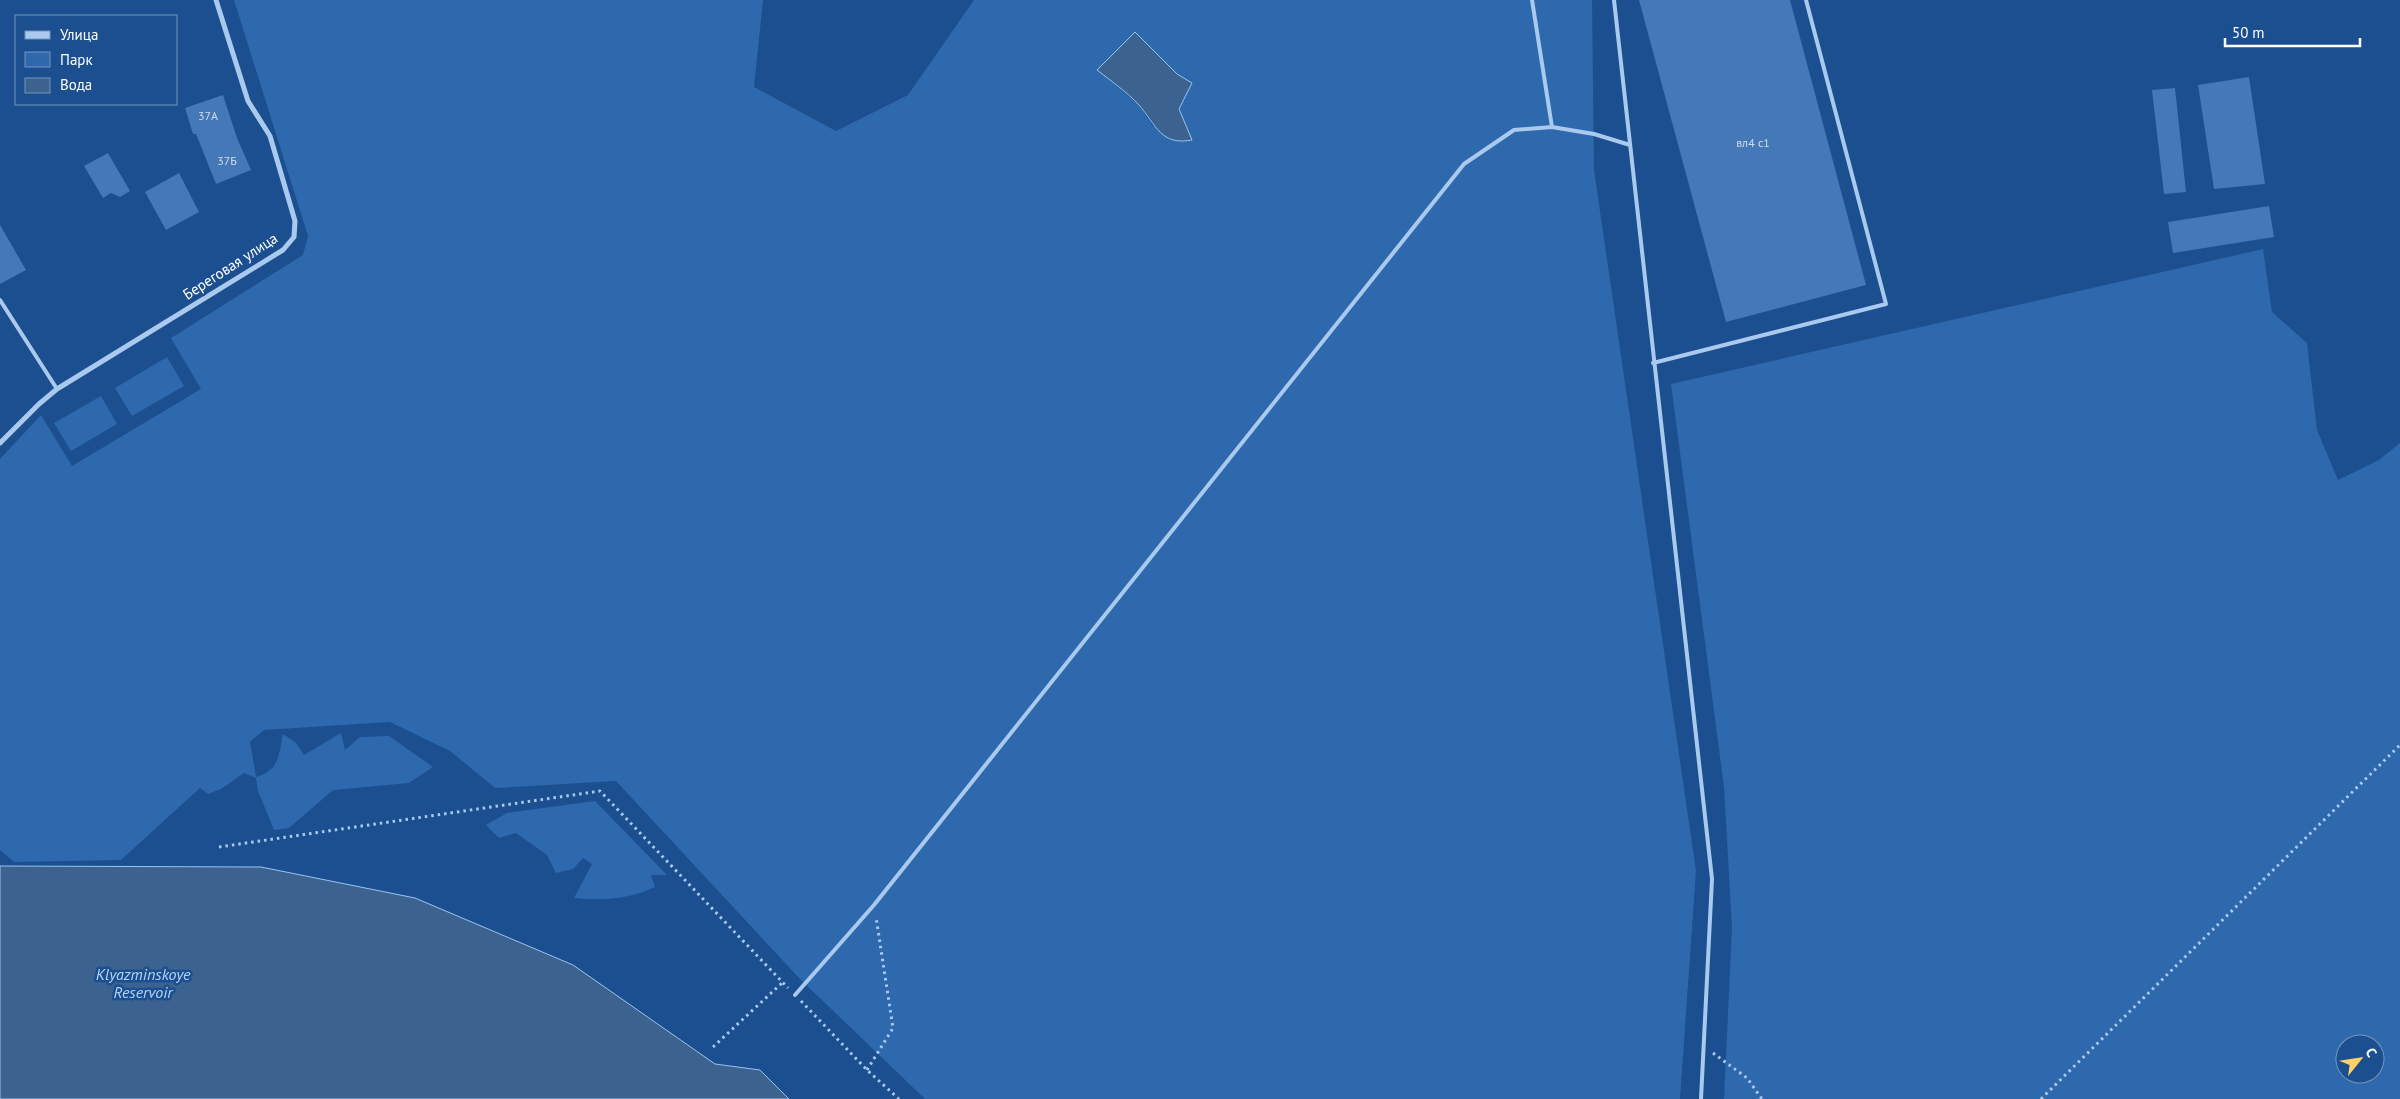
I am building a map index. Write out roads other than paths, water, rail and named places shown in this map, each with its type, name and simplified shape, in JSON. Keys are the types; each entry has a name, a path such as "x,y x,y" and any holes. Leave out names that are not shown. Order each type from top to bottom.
{"street":[{"name":"Береговая улица","path":"0,443 57,389 283,250 294,237 295,221 270,136 248,101 216,0"}],"lane":[{"path":"1532,0 1552,127"},
{"path":"1614,0 1712,879 1701,1099"},
{"path":"1653,363 1886,304 1806,0"},
{"path":"795,995 874,906 1464,164 1514,130 1552,127 1594,134 1630,145"},
{"path":"0,300 57,389"}],"water":[{"path":"1135,32 1177,74 1192,83 1179,109 1192,140 1173,140 1166,137 1134,100 1097,70"},
{"name":"Klyazminskoye Reservoir","path":"0,866 261,867 415,898 573,965 715,1064 760,1070 789,1099 0,1099"}]}
